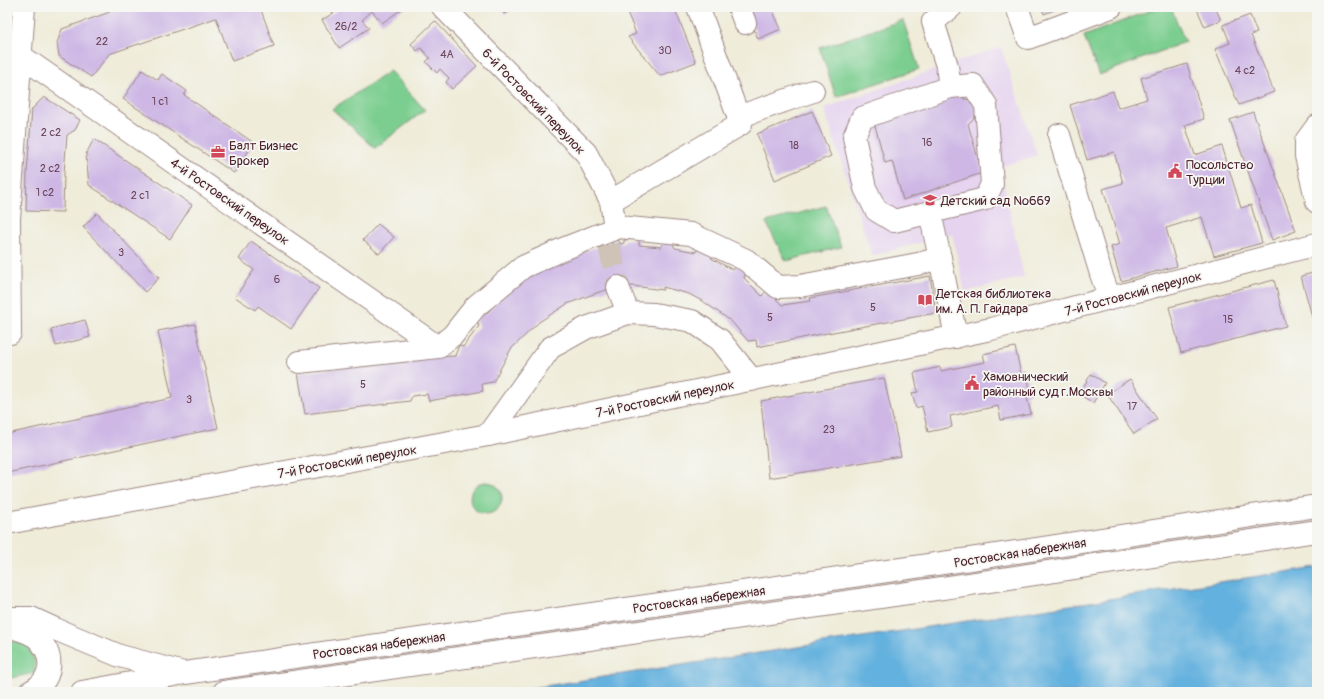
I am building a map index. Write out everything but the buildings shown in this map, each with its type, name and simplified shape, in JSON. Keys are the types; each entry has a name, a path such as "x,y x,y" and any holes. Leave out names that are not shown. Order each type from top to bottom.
{"main road":[{"path":"7,10 16,7"},
{"path":"10,333 9,219 24,7"},
{"name":"6-й Ростовский переулок","path":"443,7 586,153 611,201 610,235"},
{"path":"611,201 741,124 698,7"},
{"path":"950,7 933,22 948,66 950,87"},
{"path":"1016,7 1028,38 1111,7"},
{"name":"4-й Ростовский переулок","path":"21,56 438,346"},
{"path":"973,84 986,105 992,184 985,199 930,213 894,221 876,210 865,188 854,137 862,118 950,87 973,84"},
{"path":"738,116 813,91"},
{"path":"1317,126 1306,141 1306,156 1317,202"},
{"path":"1059,135 1110,299"},
{"path":"930,213 956,337"},
{"path":"299,362 438,346 453,335 476,306 523,266 610,235 619,227 691,234 746,260 778,287 800,286 918,264 940,258"},
{"name":"7-й Ростовский переулок","path":"7,523 488,435 956,337 1110,299 1317,244"},
{"path":"618,288 628,313"},
{"path":"488,435 550,348 586,328 628,313 654,314 692,321 720,340 752,380"},
{"name":"Ростовская набережная","path":"82,692 185,673 969,560 1317,506"},
{"name":"Ростовская набережная","path":"224,692 963,585 1317,531"},
{"path":"7,618 31,618 55,630 120,656 185,673"},
{"path":"7,626 38,638 49,655 50,669 44,682 30,692"}],"shaded area":[{"name":"Детский сад №669","path":"1001,47 1037,155 1000,167 1024,277 965,292 952,234 872,256 824,108"}],"green space":[{"path":"1159,7 1171,7 1185,42 1099,75 1084,36"},
{"path":"903,20 919,69 836,97 820,48"},
{"path":"390,71 425,110 375,148 332,109"},
{"path":"826,206 841,247 786,261 766,222"},
{"path":"483,482 489,482 499,489 502,498 501,504 495,511 489,514 483,514 473,507 470,501 470,495 477,485"},
{"path":"7,641 25,643 33,657 35,664 34,673 7,679"}],"water":[{"path":"1317,567 1317,692 506,692"}],"tunnel":[{"path":"609,245 618,287"}],"place":[{"name":"Балт Бизнес Брокер","path":"218,152"},
{"name":"Посольство Турции","path":"1175,171"},
{"name":"Детский сад №669","path":"930,200"},
{"name":"Детская библиотека им. А. П. Гайдара","path":"925,300"},
{"name":"Хамовнический районный суд г.Москвы","path":"972,383"}]}
